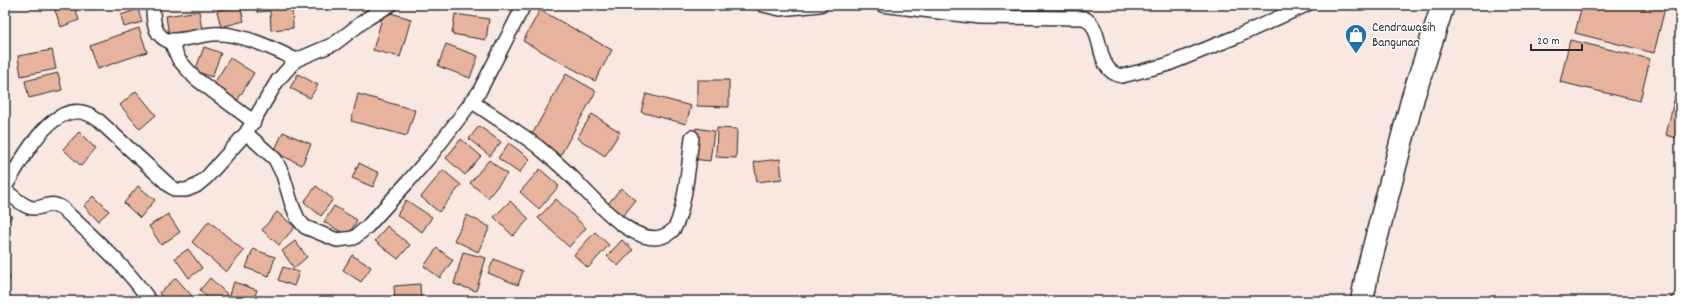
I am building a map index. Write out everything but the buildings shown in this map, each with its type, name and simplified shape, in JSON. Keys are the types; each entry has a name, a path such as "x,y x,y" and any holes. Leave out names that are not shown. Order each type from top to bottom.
{"highway":[{"path":"1362,301 1367,274 1413,97 1443,5"}],"street":[{"path":"153,5 153,21 160,37 170,40 219,34 246,39 273,48 296,60"},
{"path":"150,301 115,258 62,208 51,204 35,208 27,206 5,189 31,147 51,122 62,115 72,112 89,113 163,181 176,190 196,186 246,133 278,80 296,60 334,44 368,18 390,5"},
{"path":"246,133 275,159 283,175 298,219 305,227 337,240 354,238 367,227 432,154 479,92 524,5"},
{"path":"763,5 780,10 820,5"},
{"path":"890,5 979,16 1084,18 1090,22 1095,33 1106,67 1114,75 1122,76 1166,65 1238,36 1306,5"},
{"path":"170,40 179,60 195,78 254,122"},
{"path":"471,102 537,146 572,177 618,222 634,232 656,238 666,235 676,227 685,190 692,137"}],"lane":[{"path":"1674,301 1680,294"}],"place":[{"name":"Cendrawasih Bangunan","path":"1356,54"}]}
